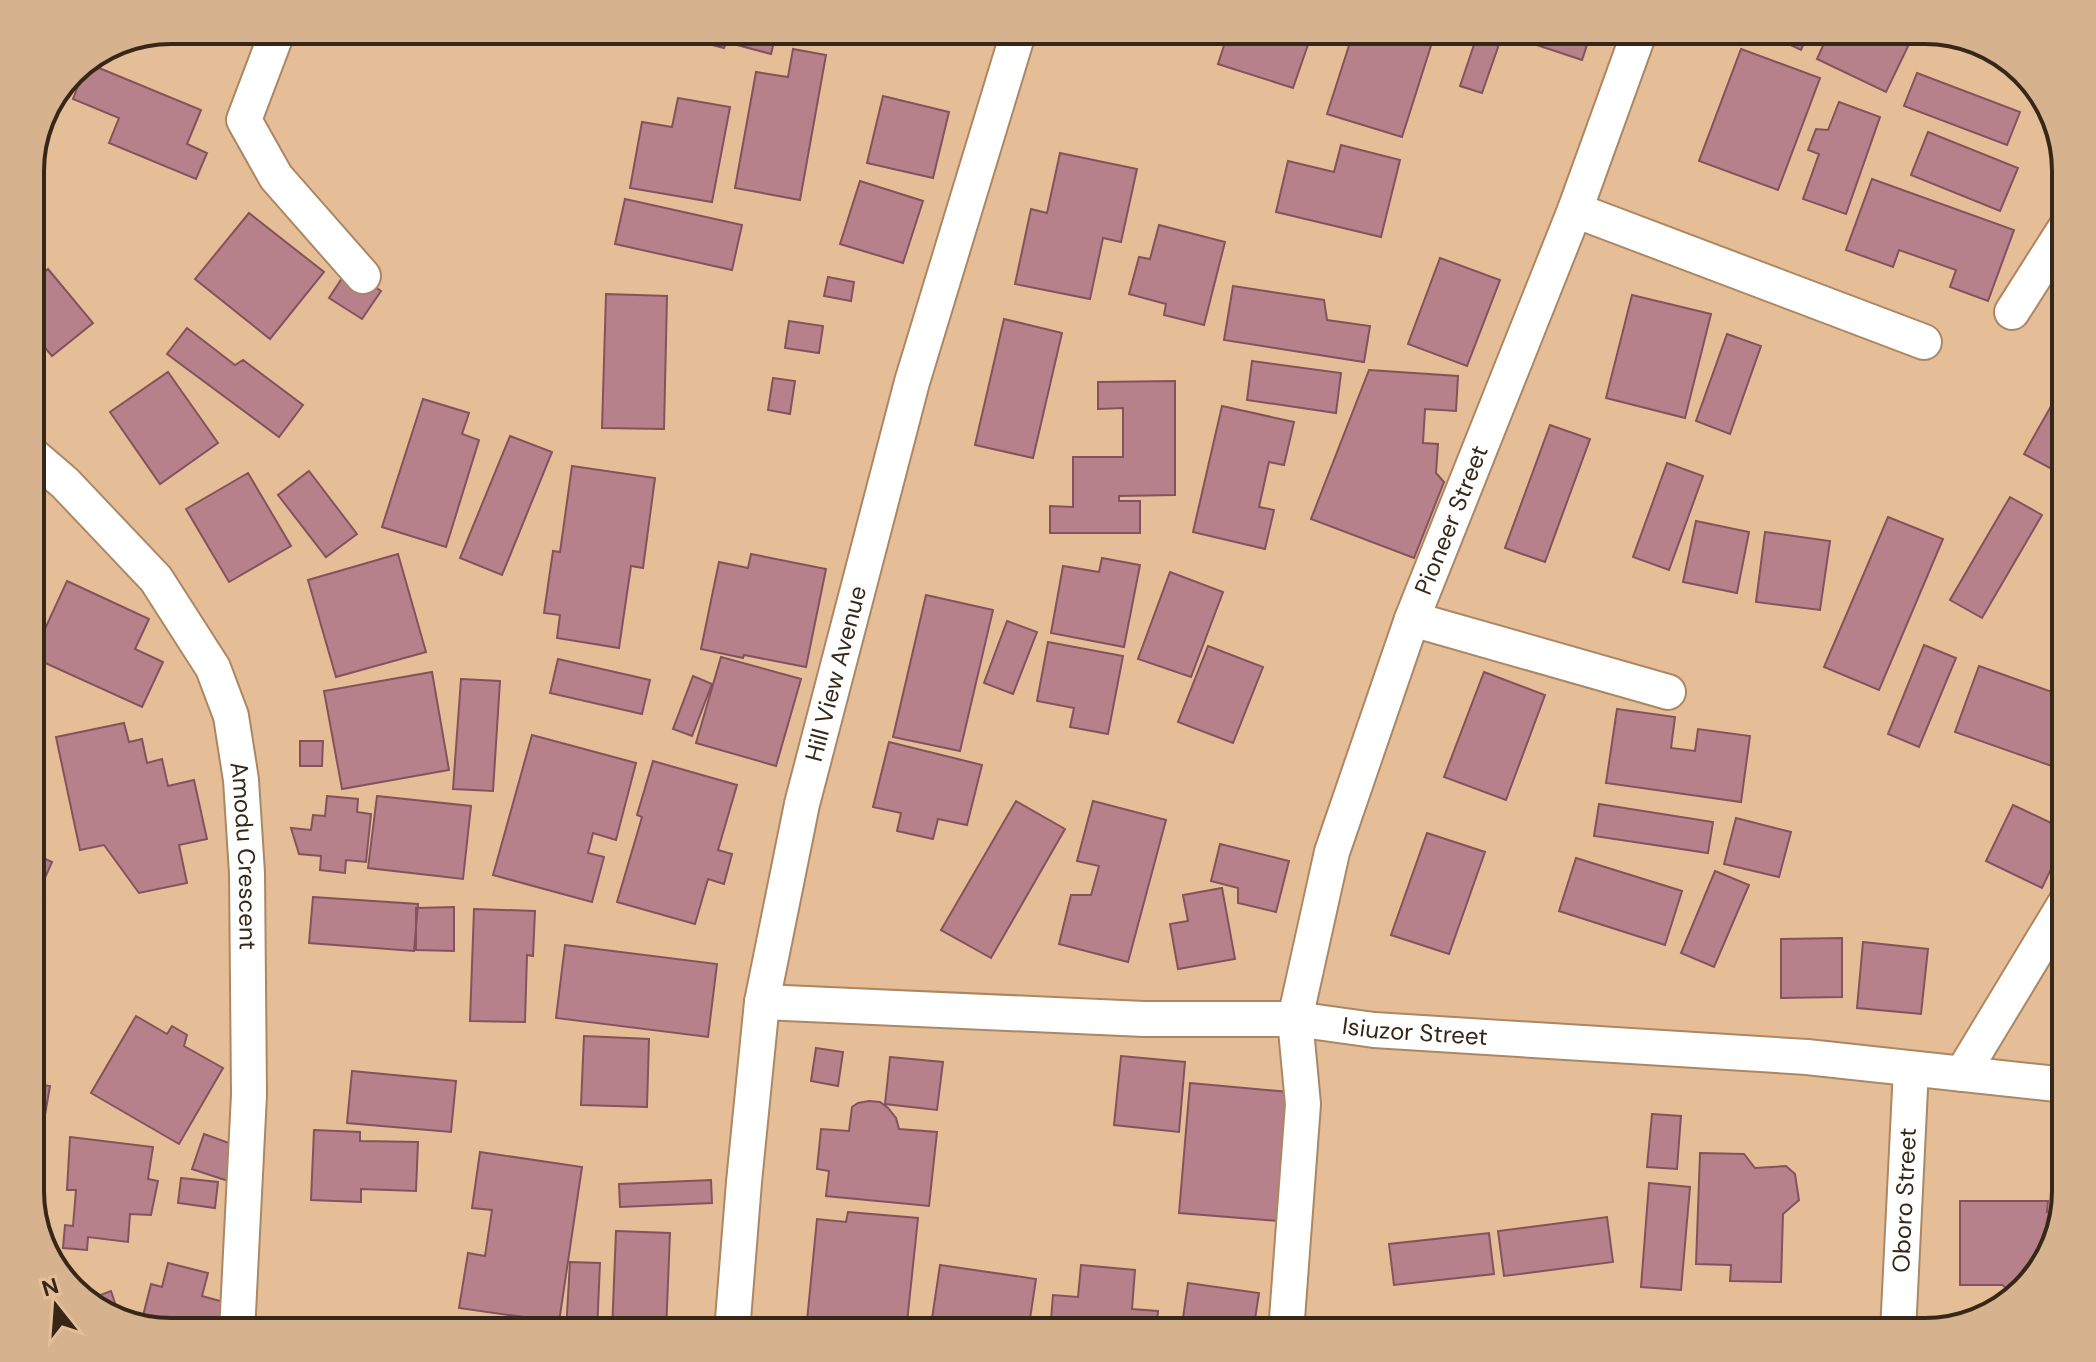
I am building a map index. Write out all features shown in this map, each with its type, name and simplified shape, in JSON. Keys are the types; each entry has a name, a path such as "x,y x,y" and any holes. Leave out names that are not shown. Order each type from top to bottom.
{"street":[{"path":"273,44 244,120 276,177 363,276"},
{"name":"Hill View Avenue","path":"733,1318 762,1002 802,804 912,382 1015,44"},
{"name":"Pioneer Street","path":"1287,1318 1303,1104 1295,1019 1332,852 1412,619 1575,210 1635,44"},
{"path":"1575,210 1924,342"},
{"path":"2012,312 2052,249"},
{"name":"Amodu Crescent","path":"44,465 156,579 213,668 231,716 241,780 247,873 249,1031 249,1095 238,1318"},
{"path":"1412,619 1668,692"},
{"path":"1962,1074 2052,925"},
{"name":"Isiuzor Street","path":"762,1002 1144,1019 1295,1019 1374,1030 1807,1057 2052,1084"},
{"name":"Oboro Street","path":"1899,1318 1911,1069"}],"building":[{"path":"734,44 774,44 771,54"},
{"path":"1224,44 1308,44 1293,88 1218,64"},
{"path":"1350,44 1432,44 1402,137 1327,114"},
{"path":"1474,44 1499,44 1482,93 1460,86"},
{"path":"1534,44 1587,44 1582,60"},
{"path":"1788,44 1804,44 1801,50"},
{"path":"1824,44 1909,44 1886,92 1817,59"},
{"path":"793,49 826,55 800,200 735,188 756,72 788,77"},
{"path":"1741,49 1820,78 1778,190 1699,161"},
{"path":"98,67 201,110 187,144 207,153 196,179 109,143 119,118 73,99 79,83"},
{"path":"1917,73 2020,112 2007,145 1904,106"},
{"path":"883,96 949,112 933,178 867,163"},
{"path":"678,98 730,107 712,202 630,188 642,122 672,127"},
{"path":"1839,102 1880,117 1846,214 1803,199 1819,154 1808,150 1816,129 1828,130"},
{"path":"1928,132 2018,168 2000,211 1911,175"},
{"path":"1341,145 1400,160 1381,237 1276,212 1288,161 1334,172"},
{"path":"1060,153 1137,169 1121,242 1103,238 1090,299 1015,284 1031,209 1047,213"},
{"path":"1872,179 2014,230 1988,301 1950,287 1956,270 1899,250 1893,267 1846,250"},
{"path":"860,181 923,201 903,263 840,244"},
{"path":"625,199 742,225 732,270 615,244"},
{"path":"249,213 324,272 270,339 195,279"},
{"path":"1159,225 1225,242 1204,325 1164,315 1166,304 1129,294 1139,257 1150,259"},
{"path":"1440,258 1500,280 1467,366 1408,344"},
{"path":"48,269 93,323 52,356 44,346 44,272"},
{"path":"348,269 381,291 362,319 329,298"},
{"path":"828,277 854,282 851,301 824,296"},
{"path":"1233,286 1324,300 1327,320 1370,326 1364,362 1224,340"},
{"path":"606,294 667,296 664,429 602,428"},
{"path":"1632,295 1711,314 1685,418 1606,398"},
{"path":"1004,319 1062,333 1033,458 975,445"},
{"path":"789,321 823,326 819,353 785,348"},
{"path":"187,328 235,365 243,360 303,405 279,437 167,354"},
{"path":"1727,334 1761,346 1730,434 1696,421"},
{"path":"1252,361 1341,373 1336,413 1247,400"},
{"path":"1369,370 1458,376 1456,411 1425,409 1423,443 1438,444 1436,473 1444,482 1414,558 1311,519"},
{"path":"168,372 218,443 160,484 110,412"},
{"path":"773,378 795,381 790,414 768,410"},
{"path":"1175,381 1175,495 1119,496 1119,501 1140,501 1140,533 1050,533 1050,506 1073,507 1073,457 1123,457 1123,408 1098,409 1098,382"},
{"path":"423,399 469,413 462,434 479,440 446,547 382,527"},
{"path":"2052,404 2052,469 2024,454"},
{"path":"1222,406 1294,422 1284,465 1269,462 1259,507 1274,510 1265,549 1193,532"},
{"path":"1550,425 1590,439 1545,562 1505,548"},
{"path":"510,436 552,452 502,575 460,558"},
{"path":"1667,463 1703,476 1669,570 1633,557"},
{"path":"572,466 655,478 643,568 631,566 619,648 557,638 560,615 544,613 553,551 560,552"},
{"path":"309,471 357,534 326,557 278,495"},
{"path":"248,473 291,546 229,582 186,509"},
{"path":"2010,497 2042,515 1982,618 1950,600"},
{"path":"1888,517 1943,539 1879,690 1824,667"},
{"path":"1696,521 1749,532 1737,593 1683,582"},
{"path":"1765,532 1830,541 1820,610 1756,602"},
{"path":"398,554 426,652 336,677 308,580"},
{"path":"751,554 826,569 806,667 701,649 719,562 748,568"},
{"path":"1102,558 1140,565 1124,647 1051,633 1063,566 1099,572"},
{"path":"1170,572 1223,592 1191,677 1138,659"},
{"path":"67,581 149,619 135,649 163,662 142,707 44,662 44,631"},
{"path":"926,595 993,610 960,751 893,737"},
{"path":"1007,621 1037,632 1013,694 984,683"},
{"path":"1048,642 1123,656 1108,734 1070,727 1074,708 1037,701"},
{"path":"1924,645 1956,658 1919,747 1888,734"},
{"path":"1208,646 1263,667 1233,743 1178,722"},
{"path":"721,657 801,679 776,766 696,743"},
{"path":"558,659 650,680 642,714 550,693"},
{"path":"1979,666 2052,692 2052,766 1955,732"},
{"path":"432,672 449,770 342,789 324,691"},
{"path":"1484,672 1545,695 1506,800 1444,777"},
{"path":"693,676 712,684 692,736 673,729"},
{"path":"461,679 500,681 493,791 453,789"},
{"path":"1617,709 1675,717 1671,748 1695,751 1698,729 1750,736 1741,802 1606,783"},
{"path":"124,723 129,742 142,739 147,763 162,759 168,786 194,780 207,839 179,845 187,883 139,893 104,845 80,850 56,737"},
{"path":"532,735 636,763 616,840 593,833 588,853 604,857 592,902 493,875"},
{"path":"300,741 323,741 322,766 300,766"},
{"path":"889,742 982,765 967,825 938,819 933,839 897,831 901,813 873,807"},
{"path":"653,761 737,785 718,850 732,854 724,884 708,879 695,924 617,902 642,817 637,815"},
{"path":"327,796 358,799 357,812 371,814 366,862 346,860 345,873 320,870 321,856 299,854 291,828 311,830 313,815 325,816"},
{"path":"377,796 471,806 463,879 368,868"},
{"path":"1016,801 1065,829 991,958 941,930"},
{"path":"1093,801 1166,820 1128,962 1059,944 1071,895 1091,895 1099,866 1077,861"},
{"path":"1599,804 1713,822 1708,853 1594,836"},
{"path":"2013,805 2052,823 2052,867 2042,888 1986,861"},
{"path":"1736,818 1791,832 1779,877 1724,864"},
{"path":"1427,833 1485,852 1449,954 1391,935"},
{"path":"1220,844 1289,861 1276,912 1238,903 1238,888 1211,881"},
{"path":"44,858 52,862 44,880"},
{"path":"1576,858 1682,891 1665,945 1559,911"},
{"path":"1715,871 1749,885 1714,967 1681,953"},
{"path":"1222,888 1235,959 1178,969 1170,924 1188,921 1183,895"},
{"path":"313,897 418,904 414,951 309,943"},
{"path":"454,907 454,951 416,950 416,908"},
{"path":"474,909 535,911 533,956 527,955 525,1022 470,1021"},
{"path":"1842,938 1842,997 1781,998 1781,939"},
{"path":"1863,942 1928,949 1921,1014 1857,1008"},
{"path":"565,945 717,964 708,1037 556,1018"},
{"path":"136,1016 167,1034 172,1026 187,1035 184,1046 223,1068 179,1144 91,1093"},
{"path":"584,1036 649,1039 647,1107 581,1105"},
{"path":"816,1048 843,1052 838,1086 811,1081"},
{"path":"1121,1056 1185,1062 1179,1132 1114,1125"},
{"path":"890,1057 943,1062 937,1110 885,1104"},
{"path":"352,1071 456,1081 451,1132 347,1123"},
{"path":"1190,1083 1289,1092 1278,1221 1179,1213"},
{"path":"44,1085 50,1086 44,1115"},
{"path":"869,1101 880,1102 888,1108 896,1118 899,1129 937,1132 929,1206 826,1196 829,1171 817,1169 821,1129 849,1131 852,1107"},
{"path":"1652,1114 1681,1116 1677,1169 1647,1167"},
{"path":"314,1130 360,1132 360,1141 418,1142 416,1191 361,1189 361,1202 311,1200"},
{"path":"204,1134 240,1147 228,1181 192,1169"},
{"path":"70,1137 153,1147 148,1179 158,1181 151,1215 130,1214 128,1242 88,1237 87,1250 63,1248 65,1225 73,1226 76,1190 67,1190"},
{"path":"480,1152 582,1167 560,1318 530,1318 459,1308 468,1253 485,1256 492,1210 472,1208"},
{"path":"1700,1153 1744,1154 1755,1168 1786,1166 1795,1174 1799,1200 1783,1214 1781,1282 1730,1281 1731,1265 1696,1264"},
{"path":"181,1178 218,1182 215,1208 178,1203"},
{"path":"711,1180 712,1203 620,1207 619,1184"},
{"path":"1649,1183 1690,1187 1681,1290 1641,1287"},
{"path":"1960,1201 2048,1201 2047,1212 2050,1215 2039,1247 2015,1281 2007,1288 2002,1285 1960,1285"},
{"path":"848,1212 918,1218 907,1318 807,1318 817,1219 846,1222"},
{"path":"1607,1217 1613,1262 1504,1276 1498,1231"},
{"path":"616,1231 670,1233 667,1318 613,1318"},
{"path":"1489,1233 1494,1274 1394,1285 1389,1244"},
{"path":"570,1262 600,1263 598,1318 567,1318"},
{"path":"168,1263 208,1273 202,1296 231,1304 228,1318 143,1315 151,1284 162,1287"},
{"path":"940,1265 1036,1279 1030,1318 932,1318"},
{"path":"1081,1265 1135,1270 1132,1309 1158,1311 1157,1318 1051,1318 1053,1295 1078,1297"},
{"path":"1188,1283 1259,1293 1255,1318 1183,1318"},
{"path":"111,1291 116,1305 115,1305 99,1295"}]}
